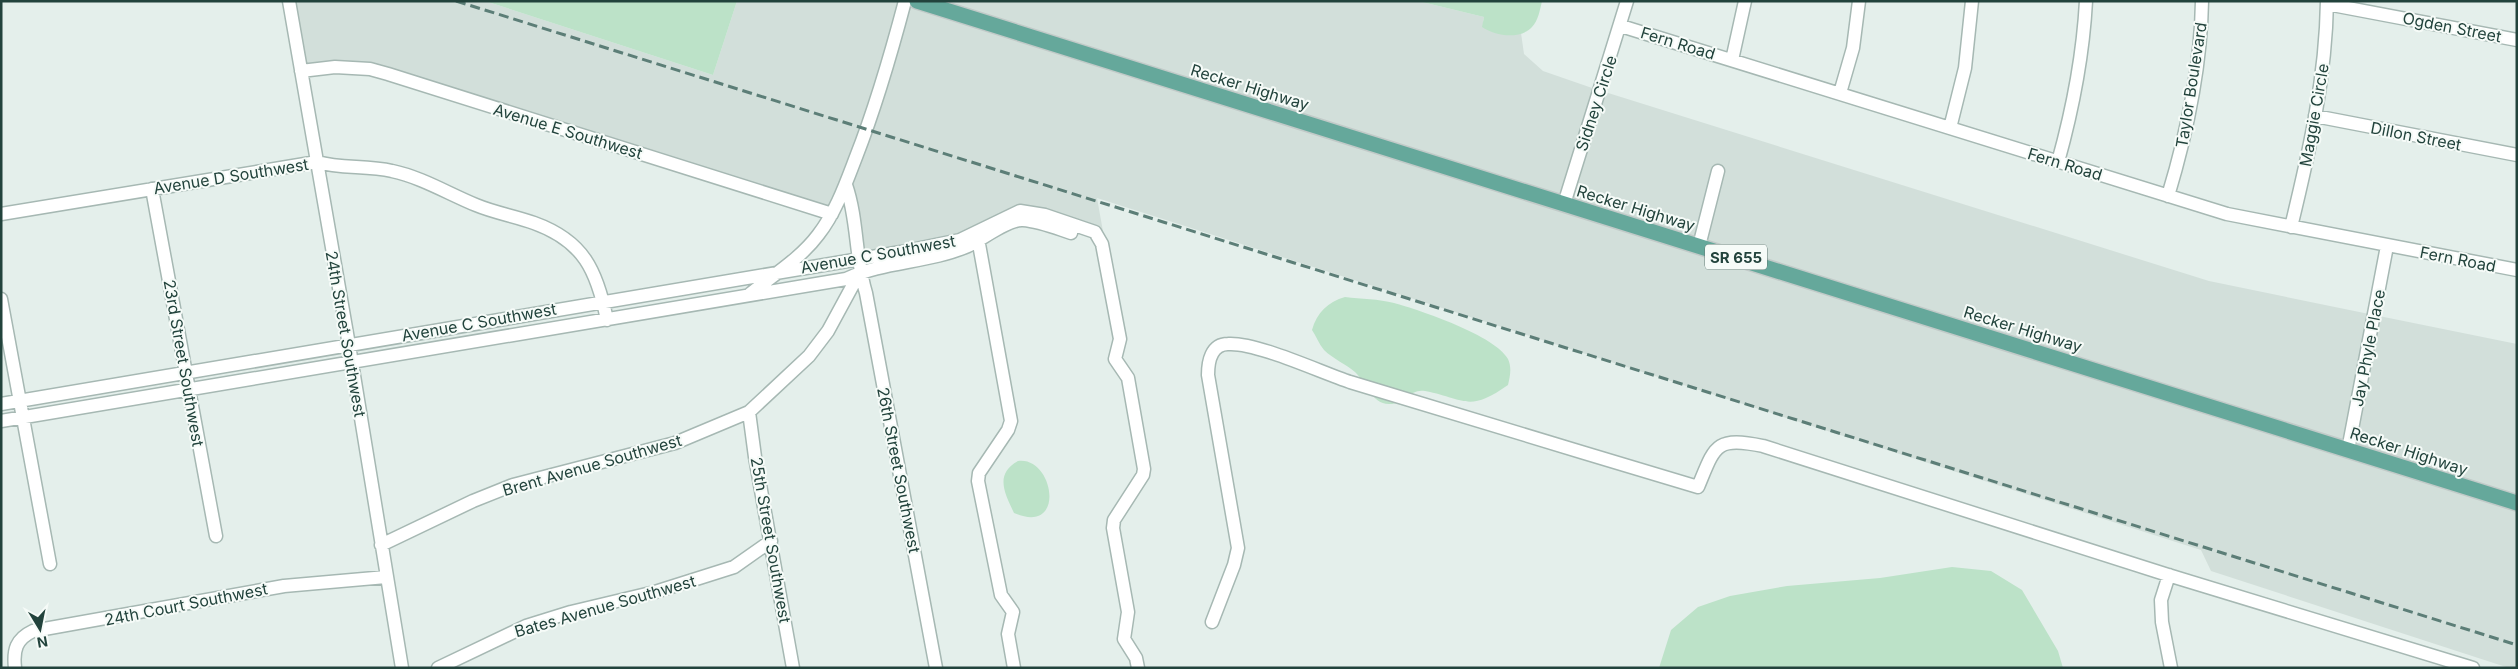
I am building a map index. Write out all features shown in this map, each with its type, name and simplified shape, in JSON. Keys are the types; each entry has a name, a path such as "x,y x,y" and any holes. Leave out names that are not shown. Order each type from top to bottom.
{"main road":[{"name":"Recker Highway","path":"917,1 2517,503"}],"street":[{"name":"24th Street Southwest","path":"289,1 350,345 351,363 402,668"},
{"path":"750,294 804,252 832,214 846,185 880,91 905,1"},
{"name":"Sidney Circle","path":"1564,204 1628,1"},
{"path":"1732,60 1745,1"},
{"path":"1840,93 1853,48 1859,1"},
{"path":"1950,128 1965,68 1972,1"},
{"path":"2058,162 2076,94 2084,46 2086,1"},
{"name":"Taylor Boulevard","path":"2168,196 2189,113 2200,42 2202,1"},
{"name":"Ogden Street","path":"2327,3 2517,40"},
{"name":"Maggie Circle","path":"2291,227 2322,82 2327,3"},
{"name":"Fern Road","path":"1621,26 2227,214 2517,270"},
{"name":"Avenue E Southwest","path":"301,72 335,67 370,70 388,74 832,214"},
{"name":"Dillon Street","path":"2316,116 2517,155"},
{"name":"Avenue D Southwest","path":"1,214 317,162 330,166 369,167 393,171 477,206 555,232 569,240 583,254 599,285 607,320"},
{"path":"1699,246 1718,171"},
{"path":"846,185 850,199 860,272"},
{"name":"23rd Street Southwest","path":"152,189 216,536"},
{"name":"Avenue C Southwest","path":"1,421 846,279 860,272 943,255 978,236 1012,222 1022,220 1102,244 1120,339 1115,359 1128,378 1144,469 1143,475 1114,520 1113,528 1128,612 1124,639 1136,658 1138,668"},
{"path":"978,236 1011,421 1008,430 979,473 978,481 1001,596 1013,612 1008,634 1014,668"},
{"name":"Avenue C Southwest","path":"1,404 778,271 858,259 978,236"},
{"name":"Jay Phyle Place","path":"2348,450 2387,246"},
{"name":"Brent Avenue Southwest","path":"381,545 473,501 513,485 675,443 749,412 809,356 828,331 860,272"},
{"name":"26th Street Southwest","path":"860,272 866,293 936,668"},
{"path":"1,300 25,417 50,564"},
{"path":"1212,622 1238,548 1208,374 1208,360 1214,350 1226,343 1247,346 1348,381 1698,487 1712,453 1723,443 1737,440 1763,446 2169,575 2473,668"},
{"name":"25th Street Southwest","path":"749,412 755,457 793,668"},
{"name":"Bates Avenue Southwest","path":"438,668 526,626 571,612 663,590 734,567 771,541"},
{"path":"2169,575 2162,600 2162,622 2171,668"},
{"name":"24th Court Southwest","path":"15,668 14,649 19,640 33,631 258,590 386,577"}],"shaded area":[{"path":"294,1 485,1 713,75 737,1 900,2 875,89 842,181 839,182 840,185 829,207 454,89 305,65"},
{"path":"936,1 1418,1 1484,17 1483,22 1509,35 1521,33 1524,54 1543,71 1595,89 1560,197"},
{"path":"910,5 2517,509 2517,668 2509,668 2211,571 2201,550 1097,198 1104,237 1018,206 959,235 862,252 851,185"},
{"path":"1605,92 2209,281 2369,314 2344,443 1706,242 1725,168 1715,164 1696,239 1570,200"},
{"path":"2379,316 2517,344 2517,497 2354,446"}],"green space":[{"path":"485,1 737,1 713,75"},
{"path":"1418,1 1542,1 1540,12 1532,27 1521,34 1507,35 1494,33 1482,27 1484,17"},
{"path":"1345,297 1394,303 1421,311 1474,333 1501,350 1508,359 1510,375 1508,385 1484,399 1467,402 1425,391 1411,394 1395,403 1390,404 1379,401 1355,372 1324,350 1312,330 1320,313 1328,305"},
{"path":"1018,461 1030,463 1040,470 1047,481 1048,505 1042,514 1031,517 1014,513 1005,492 1004,478 1006,472"},
{"path":"1952,567 1991,571 2022,590 2058,651 2063,668 1659,668 1671,630 1698,607 1730,596 1787,586 1880,578"}],"railway":[{"path":"456,1 2517,645"}]}
